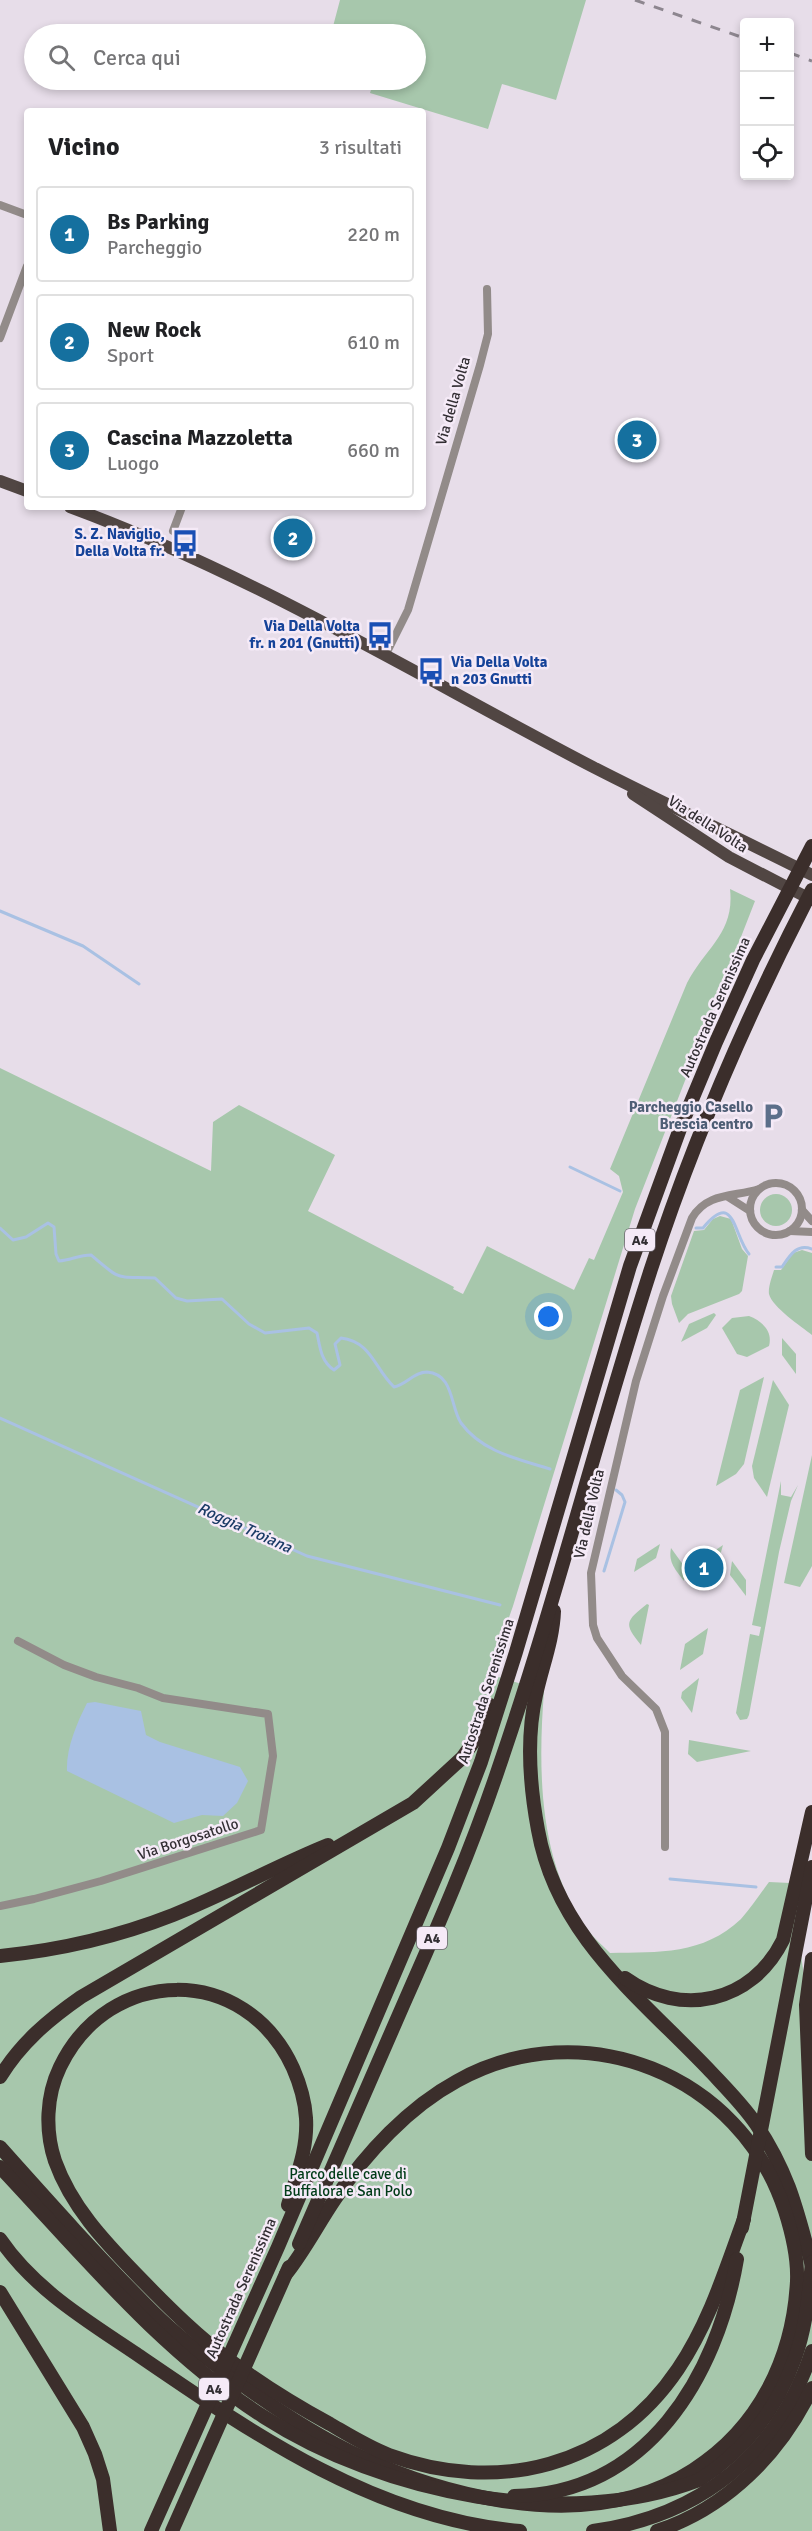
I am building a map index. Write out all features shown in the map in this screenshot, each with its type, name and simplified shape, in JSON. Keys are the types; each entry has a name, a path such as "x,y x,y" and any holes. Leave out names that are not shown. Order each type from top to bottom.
{"highway":[{"name":"Autostrada Serenissima","path":"151,2531 278,2247 448,1848 481,1762 516,1652 630,1266 681,1126 753,960 812,846"},
{"name":"A4","path":"172,2531 286,2274 467,1854 499,1768 555,1594 650,1272 701,1131 772,968 812,890"},
{"path":"0,2167 146,2323 193,2349 359,2470 399,2487 469,2507 548,2519 581,2519 632,2510 664,2499 711,2473 741,2447 779,2394 795,2357 806,2316 812,2264 788,2180 755,2122 606,1965 569,1917 547,1866 535,1816 531,1731 536,1697 554,1628 555,1594"},
{"path":"0,2077 12,2057 31,2036 81,1996 413,1803 462,1758 477,1737 498,1681 516,1652"},
{"path":"606,1965 647,1992 691,2001 716,1997 753,1979 776,1954 783,1940 812,1812"},
{"path":"0,1956 70,1946 137,1929 326,1846 353,1837"},
{"path":"476,2496 536,2496 606,2473 643,2447 659,2432 690,2392 716,2338 732,2286 751,2176 812,1867"},
{"path":"812,1959 806,2005 812,2154"},
{"path":"193,2349 80,2210 55,2161 49,2137 48,2115 51,2091 57,2072 77,2037 107,2011 126,2000 145,1994 177,1989 196,1990 223,1998 243,2009 278,2042 300,2087 306,2119 302,2157 278,2247"},
{"path":"0,2147 154,2314 193,2349 269,2405 363,2459 403,2476 476,2496 539,2507 580,2506 639,2495 684,2476 706,2462 745,2425 768,2390 784,2353 794,2310 797,2282 795,2251 785,2210 774,2180 752,2143 728,2116 690,2086 630,2060 595,2054 555,2052 498,2062 438,2092 391,2133 354,2173 286,2274"},
{"path":"269,2405 370,2447 413,2462 477,2473 522,2471 556,2463 590,2449 619,2431 658,2394 678,2369 710,2312 744,2219"},
{"path":"0,2240 27,2274 65,2305 174,2380 300,2459 390,2501 466,2523 520,2531"},
{"path":"0,2292 82,2427 95,2454 103,2479 110,2531"},
{"path":"592,2531 619,2527 669,2512 695,2499 736,2470 776,2426 802,2379 812,2351"},
{"path":"657,2531 704,2510 752,2473 788,2431 812,2388"}],"main road":[{"path":"0,481 24,490"},
{"name":"Via della Volta","path":"77,510 184,553 310,614 592,766 812,875"},
{"name":"Via della Volta","path":"592,766 729,857 812,900"}],"street":[{"path":"0,205 24,214"},
{"path":"0,338 24,274"},
{"name":"Via della Volta","path":"386,654 408,610 480,365 488,334 487,289"},
{"path":"172,531 181,510"},
{"path":"812,1221 802,1210 800,1201 790,1187 774,1183 759,1189 750,1203 755,1225 766,1233 778,1235 790,1231 812,1232"},
{"name":"Via della Volta","path":"665,1847 662,1719 656,1709 622,1676 597,1638 593,1625 591,1573 636,1381 663,1296 696,1212 712,1199 759,1189"},
{"path":"726,1196 750,1211"},
{"path":"790,1231 796,1225 802,1210"},
{"name":"Via Borgosatollo","path":"0,1906 101,1881 261,1830 273,1756 268,1714 163,1698 64,1665 18,1641"}],"green space":[{"path":"340,0 586,0 556,100 502,84 488,129 426,110 426,108 370,93 371,90 426,90 426,24 334,24"},
{"name":"Parco delle cave di Buffalora e San Polo","path":"730,889 755,901 635,1209 513,1606 489,1674 544,1691 542,1783 551,1846 559,1876 572,1904 588,1930 610,1953 663,1951 696,1945 726,1931 741,1919 769,1882 790,1883 802,1888 796,1921 812,2030 812,2531 0,2531 0,1068 211,1171 213,1122 239,1105 335,1155 308,1211 454,1287 453,1289 463,1294 487,1246 574,1290 589,1258 594,1260 623,1192 619,1176 610,1169 687,983 723,929 728,917"},
{"path":"776,1194 787,1199 792,1210 787,1221 776,1226 765,1221 760,1210 765,1199"},
{"path":"720,1216 731,1219 742,1249 748,1256 742,1291 688,1314 679,1323 671,1296 694,1231 704,1230 713,1219"},
{"path":"802,1250 812,1253 812,1335 781,1311 769,1294 774,1270 781,1270 793,1253"},
{"path":"714,1313 716,1315 707,1328 681,1342 689,1324"},
{"path":"749,1316 765,1327 770,1341 769,1346 747,1357 737,1354 722,1328 732,1318"},
{"path":"782,1338 796,1354 796,1374 782,1355"},
{"path":"764,1377 744,1464 736,1474 716,1486 740,1390"},
{"path":"773,1380 789,1405 767,1497 754,1478 752,1466"},
{"path":"812,1455 812,1566 800,1587 784,1583"},
{"path":"781,1481 781,1495 791,1497 798,1485 791,1501 779,1552 749,1715 747,1719 740,1720 736,1713 750,1634 759,1636 761,1627 752,1625"},
{"path":"660,1544 656,1558 634,1572 637,1559"},
{"path":"723,1545 719,1559 698,1573 701,1560"},
{"path":"671,1548 684,1566 684,1581 672,1562"},
{"path":"732,1561 746,1580 746,1596 730,1575"},
{"path":"647,1604 649,1605 641,1645 631,1632 629,1623 635,1614"},
{"path":"708,1628 703,1654 680,1670 685,1644"},
{"path":"699,1678 692,1713 681,1698 682,1692"},
{"path":"689,1740 751,1751 697,1762 688,1754"}],"water":[{"path":"95,1702 141,1711 146,1735 160,1742 240,1767 248,1781 237,1803 223,1816 202,1815 174,1823 67,1771 68,1753 76,1727 87,1703"}],"waterway":[{"path":"0,911 83,946 139,984"},
{"path":"570,1167 620,1191"},
{"path":"696,1228 703,1228 721,1213 727,1214 732,1219 749,1254"},
{"path":"0,1228 13,1240 26,1237 48,1223 54,1227 56,1254 59,1261 91,1255 114,1274 125,1277 155,1278 176,1298 187,1301 222,1299 249,1324 265,1333 309,1328 317,1333 326,1363 334,1370 340,1365 335,1344 341,1338 351,1340 366,1350 394,1387 422,1373 436,1374 447,1385 461,1423 479,1441 513,1458 550,1469"},
{"path":"776,1267 782,1267 791,1254 798,1249 812,1249"},
{"name":"Roggia Troiana","path":"0,1418 307,1556 500,1605"},
{"path":"604,1571 625,1502 616,1490"},
{"path":"670,1879 756,1887"}],"railway":[{"path":"635,0 740,37"},
{"path":"794,54 812,61"}],"place":[{"name":"Cascina Mazzoletta","path":"637,440"},
{"name":"New Rock","path":"293,538"},
{"name":"S. Z. Naviglio, Della Volta fr.","path":"185,543"},
{"name":"Via Della Volta fr. n 201 (Gnutti)","path":"380,635"},
{"name":"Via Della Volta n 203 Gnutti","path":"431,671"},
{"name":"Parcheggio Casello Brescia centro","path":"773,1116"},
{"name":"Bs Parking","path":"704,1568"}]}
